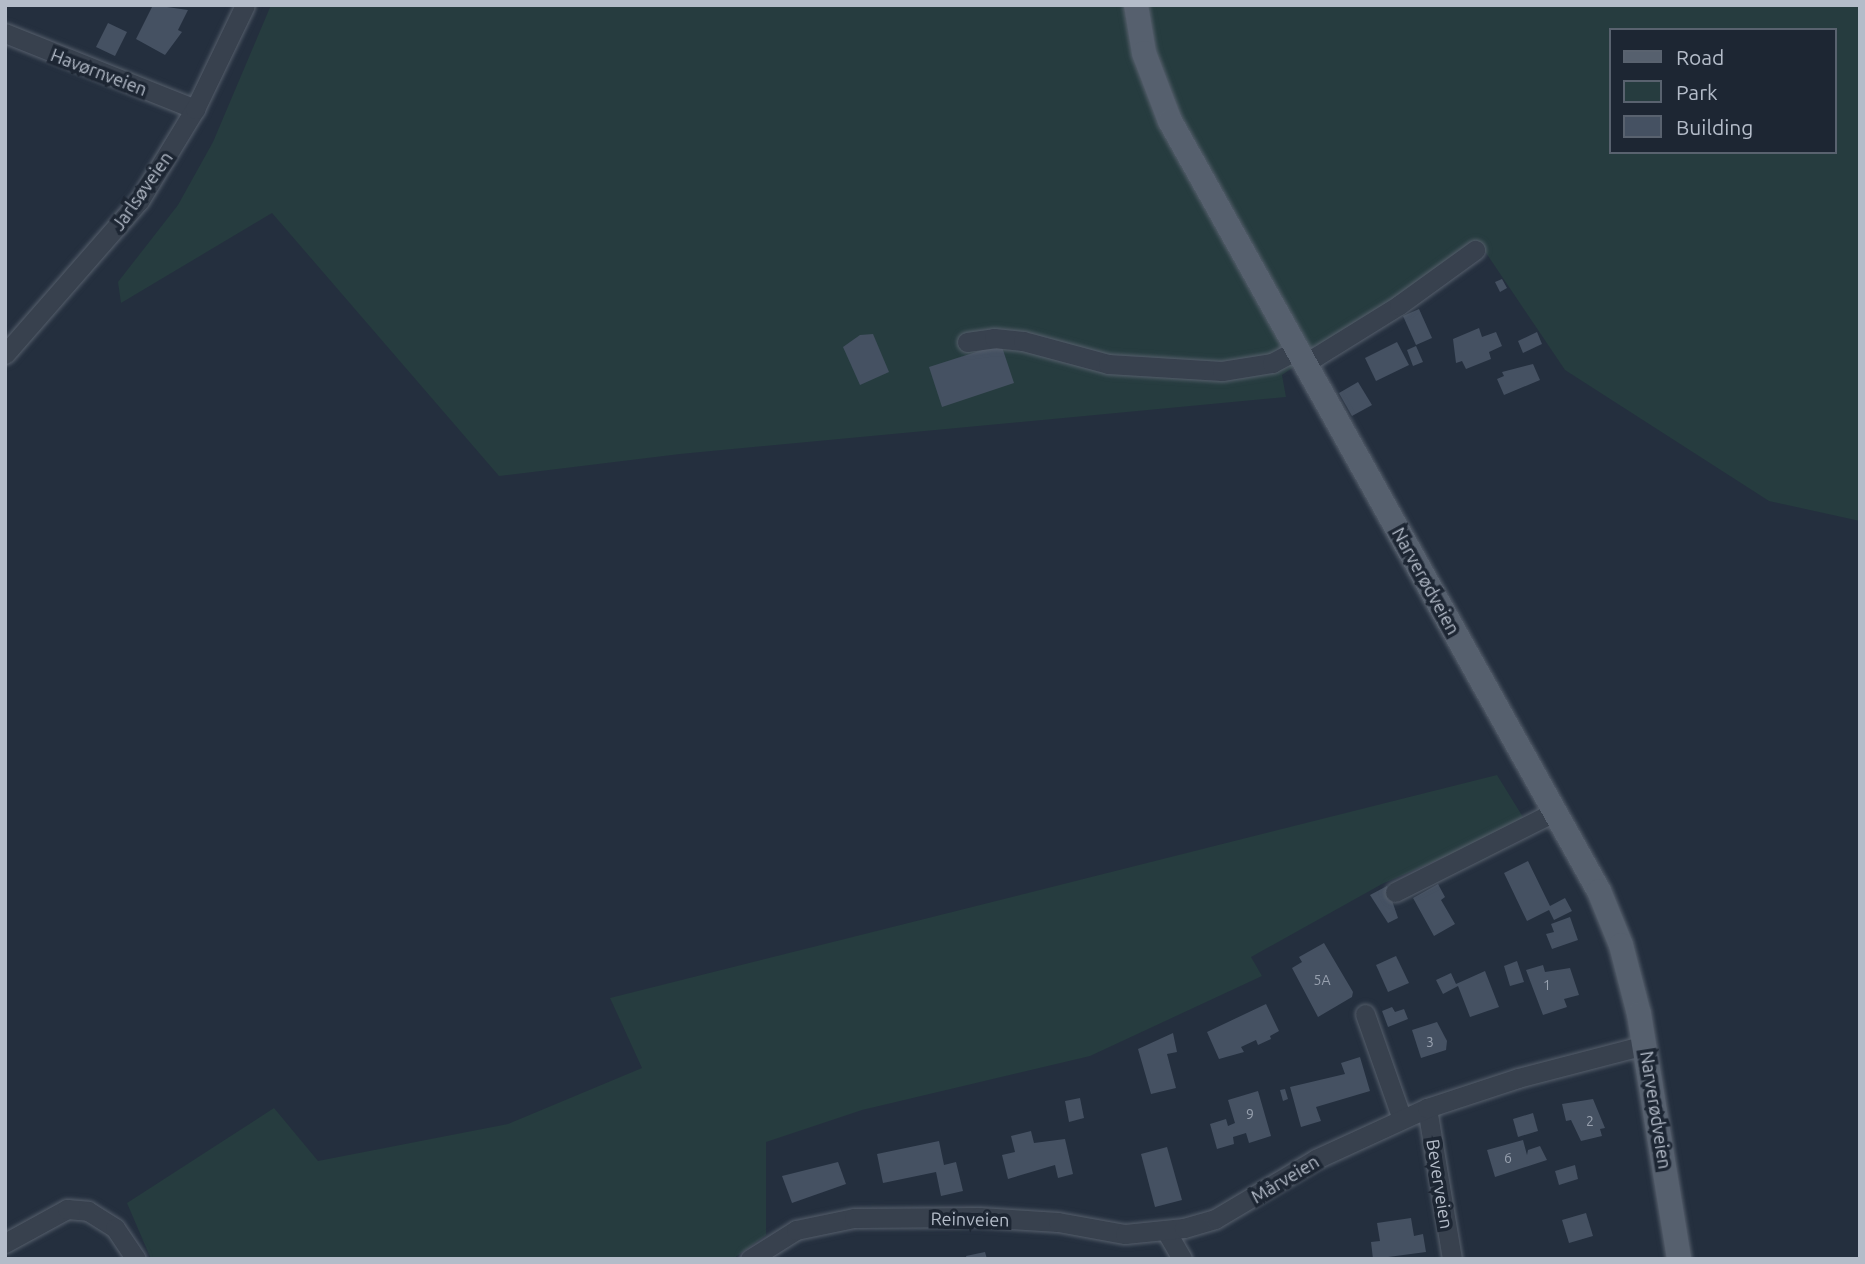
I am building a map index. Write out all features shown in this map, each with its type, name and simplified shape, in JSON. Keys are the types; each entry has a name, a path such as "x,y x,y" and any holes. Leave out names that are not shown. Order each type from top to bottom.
{"main road":[{"name":"Narverødveien","path":"1136,5 1144,53 1170,121 1599,891 1621,945 1645,1045 1679,1259"}],"street":[{"name":"Jarlsøveien","path":"5,354 139,201 195,109 245,5"},
{"name":"Havørnveien","path":"5,33 195,109"},
{"path":"967,342 994,338 1023,341 1108,364 1222,371 1272,363 1300,357 1399,305 1475,250"},
{"path":"1395,892 1555,812"},
{"path":"1365,1014 1402,1119"},
{"name":"Mårveien","path":"1166,1231 1215,1219 1316,1160 1427,1108 1518,1078 1645,1045"},
{"name":"Beverveien","path":"1427,1108 1452,1259"},
{"path":"5,1243 67,1209 88,1211 115,1228 136,1259"},
{"name":"Reinveien","path":"750,1259 796,1230 854,1218 979,1217 1058,1222 1125,1234 1166,1231"},
{"path":"1166,1231 1182,1259"}],"green space":[{"path":"271,5 1860,5 1860,521 1769,501 1565,370 1478,241 1282,375 1286,397 680,454 499,476 272,213 121,303 118,282 178,205 213,142"},
{"path":"1497,775 1526,822 1382,884 1251,957 1262,976 1090,1056 862,1110 766,1142 766,1235 733,1259 151,1259 127,1203 274,1108 318,1161 508,1124 642,1068 610,998"}],"building":[{"path":"153,5 188,10 178,30 182,32 165,55 136,39"},
{"path":"108,23 127,32 115,56 96,47"},
{"path":"1502,279 1507,288 1500,292 1495,282"},
{"path":"1419,309 1432,338 1416,345 1403,316"},
{"path":"1479,328 1482,337 1496,332 1502,346 1489,352 1491,359 1466,369 1462,361 1456,363 1453,339"},
{"path":"1537,332 1542,344 1523,353 1518,341"},
{"path":"873,334 889,372 860,385 843,347 860,335"},
{"path":"1397,342 1409,365 1376,381 1365,358"},
{"path":"1001,344 1014,383 942,407 929,367"},
{"path":"1416,346 1423,362 1413,366 1407,350"},
{"path":"1533,364 1540,380 1504,395 1497,379 1504,376 1502,372"},
{"path":"1358,382 1372,405 1352,416 1339,393"},
{"path":"1528,861 1550,906 1565,898 1572,911 1554,920 1549,910 1527,921 1504,873"},
{"path":"1438,884 1445,897 1441,900 1455,924 1434,936 1413,898"},
{"path":"1387,886 1398,918 1388,923 1370,895"},
{"path":"1570,917 1578,940 1552,949 1546,934 1554,932 1551,924"},
{"path":"1324,943 1353,992 1352,997 1318,1017 1292,968 1302,962 1299,957"},
{"path":"1396,956 1409,983 1388,992 1376,965"},
{"path":"1517,961 1524,982 1510,986 1504,966"},
{"path":"1543,965 1545,972 1570,968 1579,995 1564,999 1567,1007 1543,1015 1526,970"},
{"path":"1485,971 1499,1007 1470,1017 1458,986 1443,994 1436,980 1451,973 1456,984"},
{"path":"1266,1004 1279,1031 1270,1036 1271,1039 1258,1045 1256,1040 1241,1047 1244,1052 1219,1059 1207,1032"},
{"path":"1392,1007 1395,1012 1404,1009 1408,1019 1388,1027 1382,1011"},
{"path":"1437,1022 1447,1041 1446,1050 1421,1058 1412,1030"},
{"path":"1173,1033 1177,1052 1167,1054 1176,1088 1151,1094 1138,1049"},
{"path":"1360,1057 1370,1091 1316,1107 1321,1121 1301,1127 1290,1087 1345,1074 1341,1063"},
{"path":"1285,1089 1288,1099 1283,1101 1280,1090"},
{"path":"1258,1091 1271,1136 1249,1143 1246,1133 1233,1137 1234,1144 1217,1149 1210,1124 1226,1119 1228,1126 1235,1123 1228,1100"},
{"path":"1080,1098 1084,1118 1069,1122 1065,1101"},
{"path":"1593,1099 1605,1128 1600,1129 1602,1136 1581,1141 1571,1120 1566,1121 1562,1104"},
{"path":"1533,1113 1538,1131 1518,1137 1513,1119"},
{"path":"1031,1131 1034,1143 1065,1139 1073,1174 1058,1178 1055,1165 1008,1179 1002,1155 1015,1152 1011,1136"},
{"path":"1523,1140 1527,1155 1528,1150 1540,1146 1547,1160 1495,1177 1487,1150"},
{"path":"939,1141 944,1165 956,1162 963,1191 941,1196 936,1172 883,1183 877,1154"},
{"path":"1167,1147 1182,1200 1155,1207 1141,1154"},
{"path":"838,1162 846,1184 792,1203 782,1176"},
{"path":"1575,1165 1578,1179 1559,1185 1555,1171"},
{"path":"1586,1213 1593,1236 1569,1243 1562,1220"},
{"path":"1411,1218 1414,1236 1423,1234 1426,1252 1373,1259 1371,1242 1380,1241 1377,1223"},
{"path":"985,1252 987,1259 967,1259 966,1256"}]}
